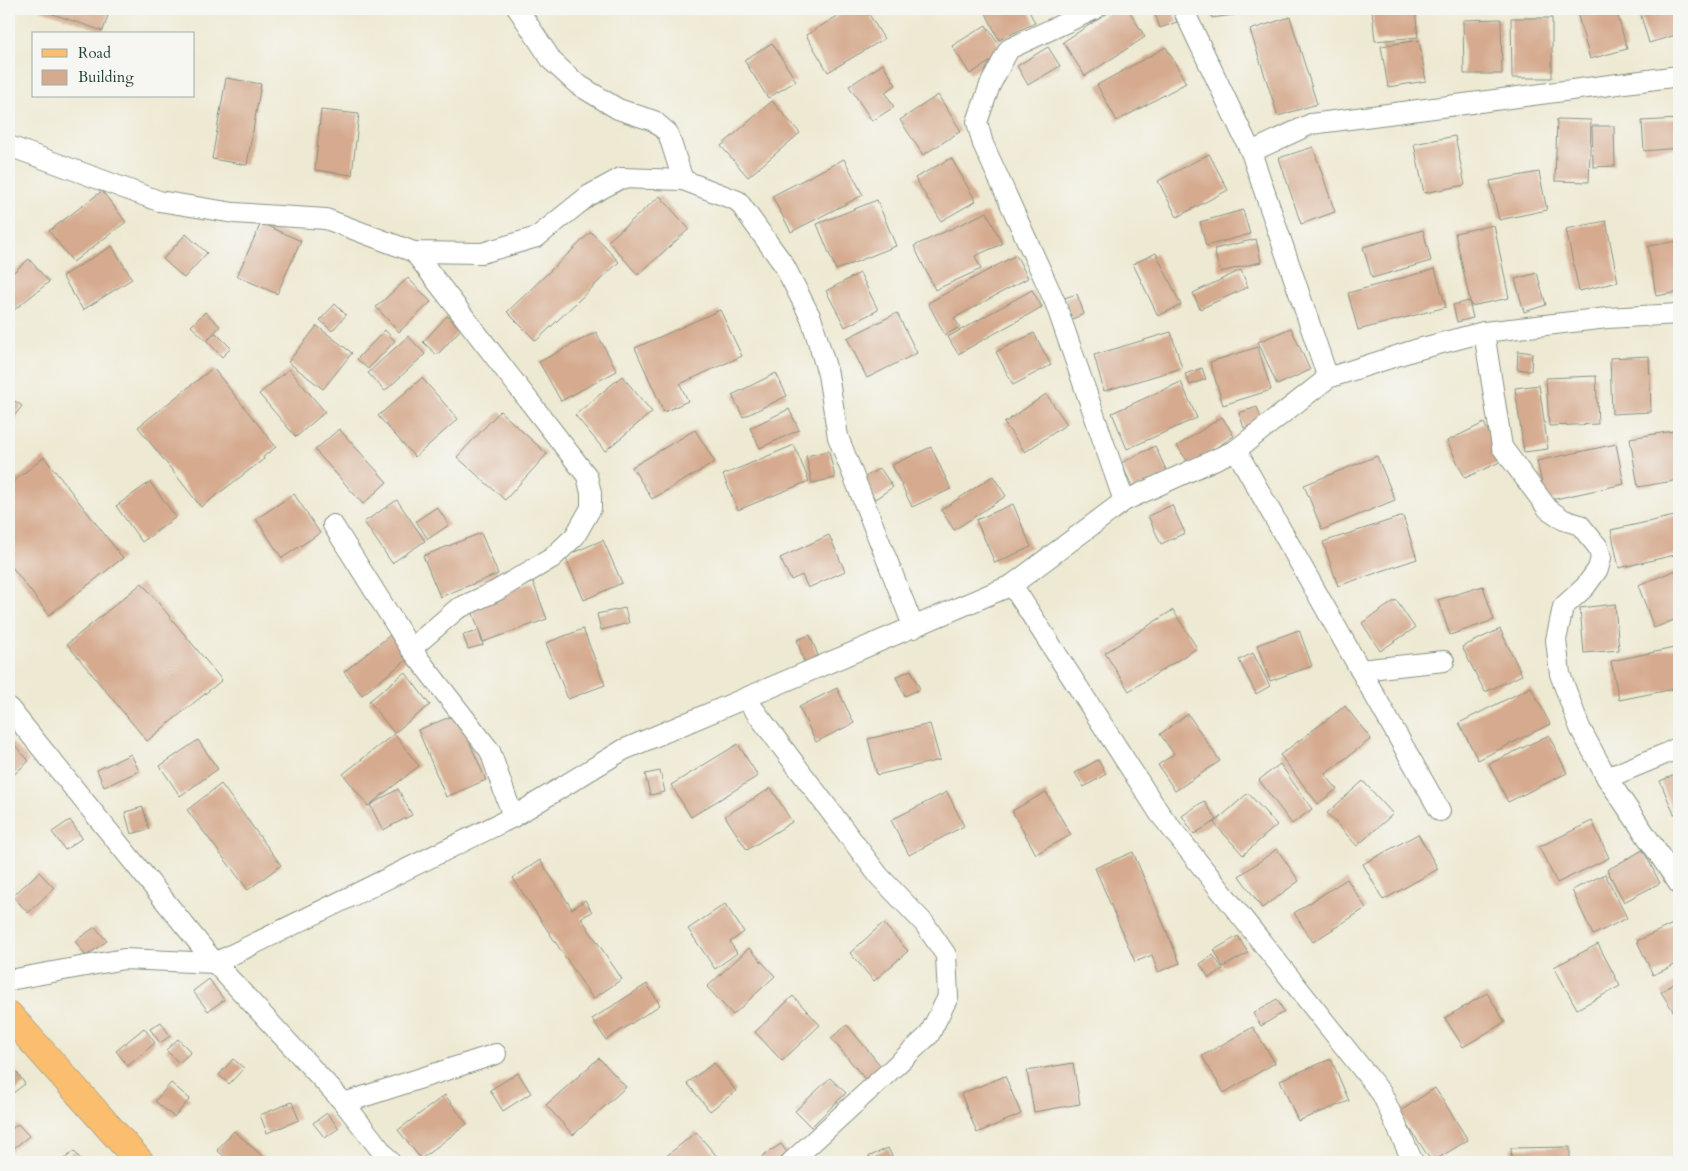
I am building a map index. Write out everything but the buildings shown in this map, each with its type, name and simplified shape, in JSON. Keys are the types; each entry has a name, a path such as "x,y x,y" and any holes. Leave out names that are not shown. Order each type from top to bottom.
{"main road":[{"path":"9,1015 140,1162"}],"street":[{"path":"518,9 552,62 578,84 618,109 654,121 668,133 683,180"},
{"path":"1095,9 1009,49 990,85 977,122 983,144 1055,302 1124,501"},
{"path":"1183,9 1250,152 1328,378"},
{"path":"1250,152 1311,124 1679,76"},
{"path":"9,146 159,201 234,213 326,219 414,252 482,253 537,237 588,196 621,178 683,180 738,201 784,265 811,318 828,374 838,437 914,628"},
{"path":"411,650 457,609 496,591 552,558 575,536 591,508 591,493 587,476 414,252"},
{"path":"9,980 124,960 214,963 514,817 623,750 1012,585 1124,501 1236,450 1328,378 1415,350 1484,332 1607,318 1679,314"},
{"path":"1484,332 1502,447 1548,509 1564,520 1580,525 1598,547 1601,558 1598,569 1585,587 1563,607 1556,640 1560,674 1563,683 1580,728 1607,778 1679,884"},
{"path":"1236,450 1440,811"},
{"path":"333,525 411,650 490,751 514,817"},
{"path":"1012,585 1160,814 1382,1094 1413,1162"},
{"path":"1360,670 1444,661"},
{"path":"746,699 879,876 924,923 946,955 948,997 929,1035 791,1162"},
{"path":"9,708 214,963 344,1103 390,1162"},
{"path":"1607,778 1665,754 1679,746"},
{"path":"344,1103 496,1054"}]}
